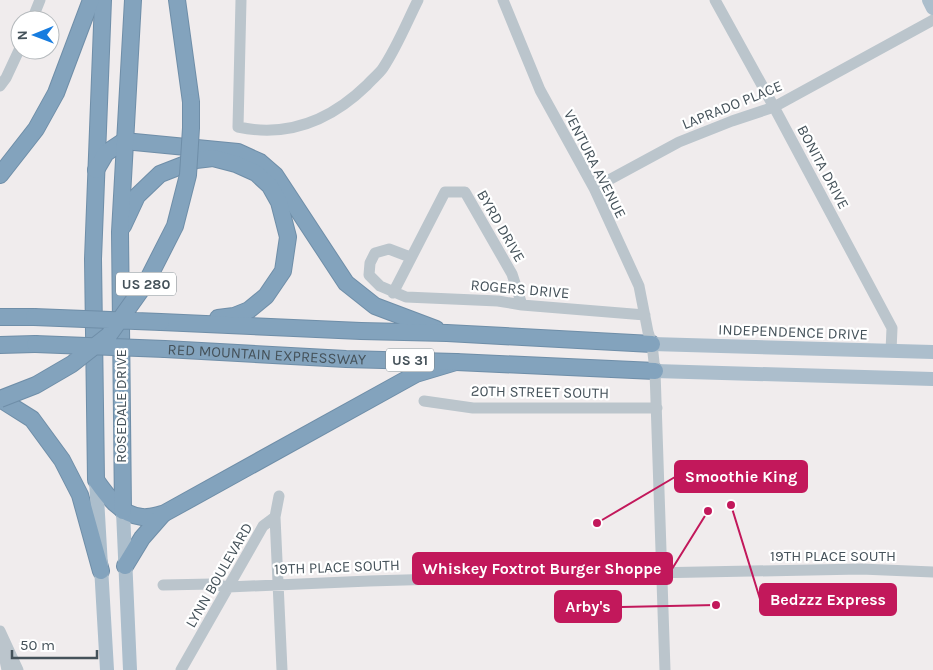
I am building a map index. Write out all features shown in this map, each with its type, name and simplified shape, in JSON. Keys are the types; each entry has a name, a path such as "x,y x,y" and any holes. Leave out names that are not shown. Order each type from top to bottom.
{"highway":[{"path":"0,175 36,129 56,93 91,0"},
{"name":"ROSEDALE DRIVE","path":"96,480 93,258 103,0"},
{"name":"ROSEDALE DRIVE","path":"123,511 120,232 133,0"},
{"name":"US 280","path":"0,399 36,385 72,364 109,335 146,283 175,226 188,175 191,128 191,102 177,0"},
{"path":"96,171 106,153 124,141 238,152 260,162 275,175 346,283 379,308 447,333"},
{"path":"120,232 137,196 160,174 196,160 213,158 236,164 256,174 270,186 279,202 288,237 283,271 266,296 249,310 234,316 179,322"},
{"name":"RED MOUNTAIN EXPRESSWAY","path":"0,317 447,333 652,344"},
{"name":"RED MOUNTAIN EXPRESSWAY","path":"0,345 35,344 165,349 346,359 655,371"},
{"path":"125,566 142,538 163,514 416,374 456,362"},
{"path":"0,399 32,419 62,460 80,495 101,571"},
{"path":"96,480 108,497 123,511 142,517 163,514"}],"main road":[{"path":"929,0 933,8"},
{"name":"INDEPENDENCE DRIVE","path":"652,344 933,352"},
{"name":"US 31","path":"655,371 933,379"},
{"name":"ROSEDALE DRIVE","path":"96,480 107,670"},
{"name":"ROSEDALE DRIVE","path":"123,511 130,670"}],"street":[{"path":"242,0 238,127 254,130 287,129 312,122 338,109 382,69 418,0"},
{"name":"VENTURA AVENUE","path":"503,0 540,90 594,188 639,286 652,344 655,371 666,670"},
{"name":"BONITA DRIVE","path":"715,0 892,328 891,351"},
{"name":"LAPRADO PLACE","path":"594,188 679,142 774,107 933,20"},
{"path":"0,86 14,60"},
{"name":"BYRD DRIVE","path":"393,293 445,192 465,192 512,274 522,305"},
{"path":"393,293 380,286 369,275 370,263 375,253 389,249 410,257"},
{"name":"ROGERS DRIVE","path":"393,293 406,297 498,301 522,305 645,315"},
{"name":"20TH STREET SOUTH","path":"424,401 473,408 657,408"},
{"name":"LYNN BOULEVARD","path":"181,670 263,526 275,517 279,496"},
{"path":"275,517 282,670"},
{"name":"19TH PLACE SOUTH","path":"163,585 212,584 228,587 663,573 860,569 933,572"},
{"path":"0,631 18,670"},
{"path":"0,637 7,670"}],"place":[{"name":"Bedzzz Express","path":"731,505"},
{"name":"Whiskey Foxtrot Burger Shoppe","path":"708,511"},
{"name":"Smoothie King","path":"597,523"},
{"name":"Arby's","path":"716,605"}]}
